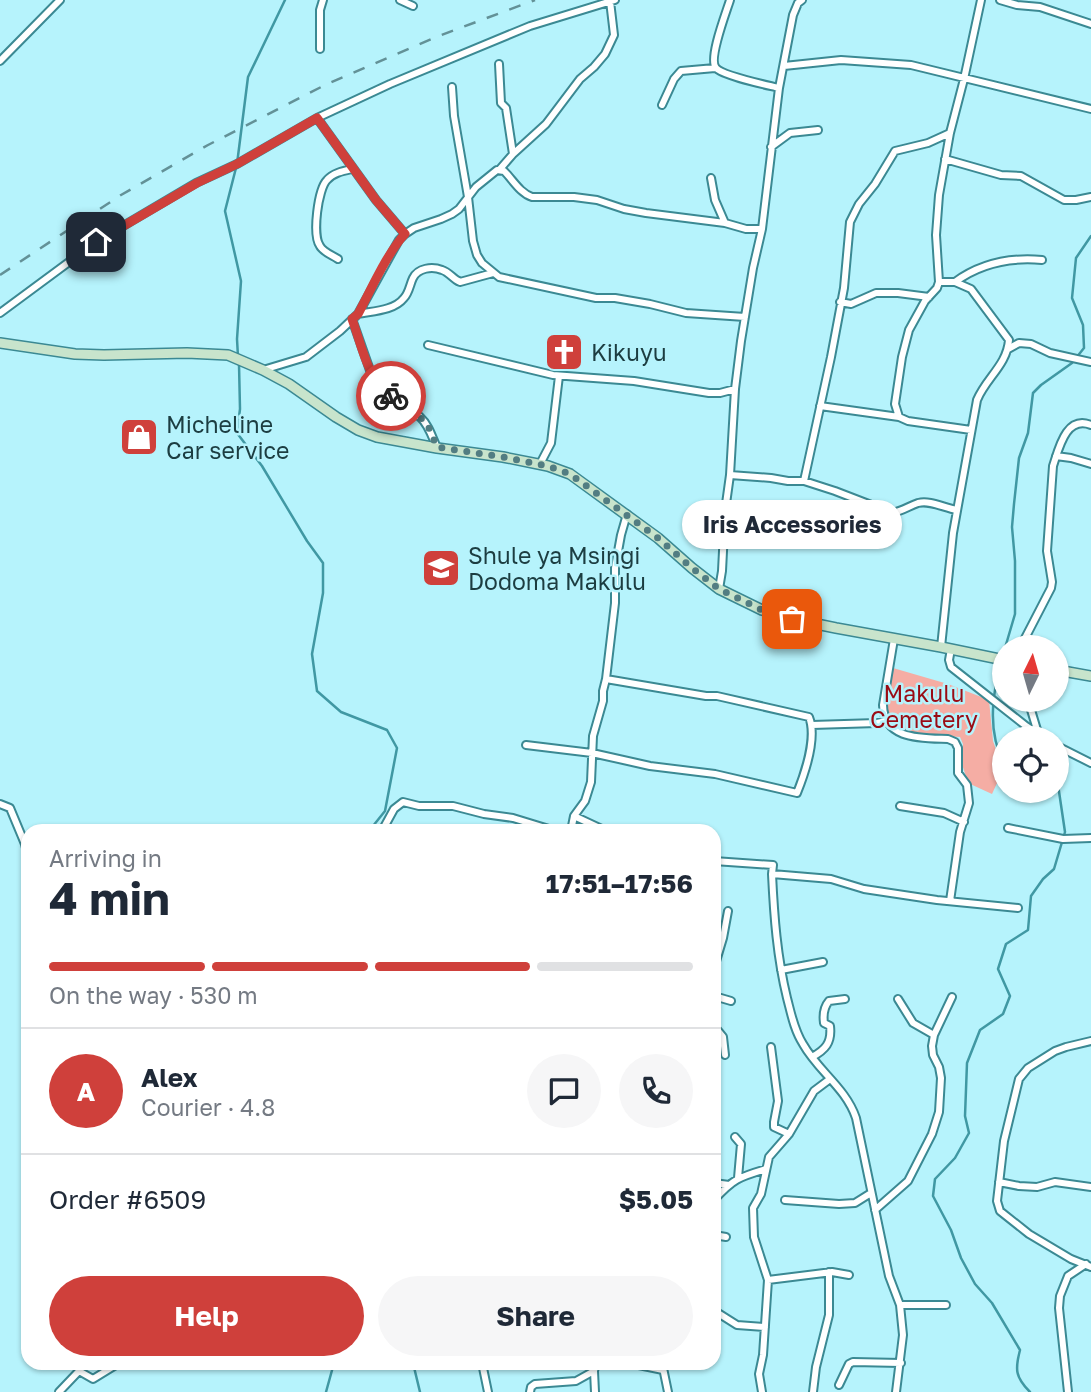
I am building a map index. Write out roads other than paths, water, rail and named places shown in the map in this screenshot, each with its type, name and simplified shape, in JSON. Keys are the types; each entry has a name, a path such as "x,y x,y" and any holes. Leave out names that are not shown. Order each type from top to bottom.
{"main road":[{"path":"0,343 75,354 228,355 289,384 336,417 377,437 540,464 570,474 627,514 719,589 762,610 792,619 992,657"},
{"path":"1069,672 1091,676"}],"street":[{"path":"0,61 60,0"},
{"path":"320,49 320,10 323,0"},
{"path":"400,0 413,6"},
{"path":"730,0 714,51 715,68 730,75 779,88"},
{"path":"719,589 735,389 745,317 762,229 779,88 793,15 802,0"},
{"path":"899,417 895,404 909,330 939,282 936,219 950,133 981,0"},
{"path":"1000,0 1040,7 1091,24"},
{"path":"0,313 96,242 317,118 390,84 530,26 613,1 614,35 605,54 580,79 547,124 513,153 500,169 489,175 459,209 405,234 399,240 358,314 324,344 306,357 263,370"},
{"path":"784,66 841,60 911,65 1091,109"},
{"path":"499,64 501,103 506,108 513,153"},
{"path":"662,105 674,79 681,71 715,68"},
{"path":"453,87 454,116 473,241 477,256 493,272 505,280 596,298 615,298 686,313 745,317"},
{"path":"317,118 352,169 405,234"},
{"path":"771,147 790,133 818,130"},
{"path":"804,481 844,288 850,222 895,150 928,143 950,133"},
{"path":"945,159 1002,175 1021,176 1065,200 1091,197"},
{"path":"338,259 320,246 317,239 320,192 324,182 331,176 352,169"},
{"path":"500,169 532,197 597,200 646,213 725,223 746,229 762,229"},
{"path":"711,178 715,200 725,223"},
{"path":"955,282 976,268 1010,258 1042,260"},
{"path":"358,314 386,309 405,298 413,277 422,269 443,270 460,282 493,272"},
{"path":"939,282 955,282 971,289 1009,340 1001,365 980,393 971,430 957,510 946,648 951,667 1029,726"},
{"path":"840,302 851,304 876,293 929,297"},
{"path":"352,319 376,383 422,419 437,447"},
{"path":"1008,349 1019,343 1031,344 1050,353 1091,362"},
{"path":"428,345 559,376 634,381 709,393 735,389"},
{"path":"540,464 551,443 559,376"},
{"path":"820,406 971,430"},
{"path":"1027,635 1052,582 1047,551 1056,456 1067,431 1073,425 1084,422 1091,425"},
{"path":"1056,456 1091,464"},
{"path":"730,474 804,481 892,513 919,503 935,503 957,510"},
{"path":"571,824 591,782 593,736 603,701 615,603 615,568 627,514"},
{"path":"894,639 883,705 886,721 901,734 955,742 958,748 958,773 967,785 969,803 956,853 950,901"},
{"path":"526,745 592,753 650,766 715,774 797,793 804,775 812,734 808,717 717,696 606,679"},
{"path":"812,725 886,721"},
{"path":"1069,752 1091,763"},
{"path":"386,824 394,809 403,802 419,806 453,806 533,824"},
{"path":"0,804 10,808 21,834"},
{"path":"900,806 944,813 964,822"},
{"path":"574,816 591,824"},
{"path":"1008,828 1063,839 1091,838"},
{"path":"721,861 772,865 775,927 781,970 794,1026 812,1057 852,1106 889,1276 900,1305 903,1335 896,1392"},
{"path":"772,874 831,879 864,889 1018,908"},
{"path":"721,945 728,911"},
{"path":"781,970 823,962"},
{"path":"875,1210 908,1181 932,1134 939,1112 941,1078 933,1055 933,1035 952,997"},
{"path":"721,998 731,1001"},
{"path":"812,1057 824,1050 828,1044 831,1030 823,1020 825,1005 829,1001 845,999"},
{"path":"898,999 913,1024 933,1035"},
{"path":"721,1035 725,1055"},
{"path":"1089,1264 1071,1259 1053,1249 1009,1219 1000,1211 997,1201 1003,1141 1019,1079 1028,1068 1055,1051 1091,1041"},
{"path":"771,1046 778,1101 774,1126 789,1135"},
{"path":"760,1390 759,1374 768,1280 754,1237 752,1213 761,1194 769,1157 789,1135 814,1091 831,1079"},
{"path":"735,1137 741,1144 738,1178"},
{"path":"721,1192 738,1178 766,1169"},
{"path":"999,1182 1037,1187 1055,1182 1091,1187"},
{"path":"721,1184 729,1185"},
{"path":"785,1200 855,1203 871,1193"},
{"path":"721,1236 726,1237"},
{"path":"1068,1392 1060,1296 1068,1276 1089,1264"},
{"path":"768,1280 830,1272 849,1275"},
{"path":"813,1392 816,1367 829,1315 830,1272"},
{"path":"900,1305 946,1304"},
{"path":"721,1315 737,1325 765,1327"},
{"path":"839,1385 849,1364 853,1362 901,1363"},
{"path":"59,1392 79,1371 93,1379 107,1370"},
{"path":"483,1370 488,1392"},
{"path":"530,1392 535,1384 576,1381 591,1370"},
{"path":"595,1370 595,1392"},
{"path":"664,1370 668,1392"},
{"path":"898,1384 902,1392"}],"waterway":[{"path":"238,357 241,281 225,211 237,164 248,77 285,0"},
{"path":"1009,635 1015,614 1012,527 1019,458 1028,433 1033,393 1072,363 1084,348 1083,325 1072,298 1076,258 1091,236"},
{"path":"239,364 240,409 237,433 262,466 323,563 323,593 312,654 317,691 341,712 387,730 397,748 385,811 375,824"},
{"path":"993,712 994,726"},
{"path":"1030,1392 1021,1382 1018,1372 1020,1350 992,1303 975,1284 933,1196 935,1179 955,1158 969,1133 965,1116 967,1063 980,1030 1003,1014 1010,996 998,969 1006,944 1028,930 1031,896 1054,869 1065,832 1061,803"},
{"path":"326,1392 332,1370"},
{"path":"415,1370 420,1392"}],"railway":[{"path":"0,275 121,195 208,145 327,84 436,37 535,0"}],"place":[{"name":"Kikuyu","path":"564,352"},
{"name":"Micheline Car service","path":"139,437"},
{"name":"Shule ya Msingi Dodoma Makulu","path":"441,568"},
{"name":"Iris Accessories","path":"792,619"}],"park label":[{"name":"Makulu Cemetery","path":"924,706"}]}
